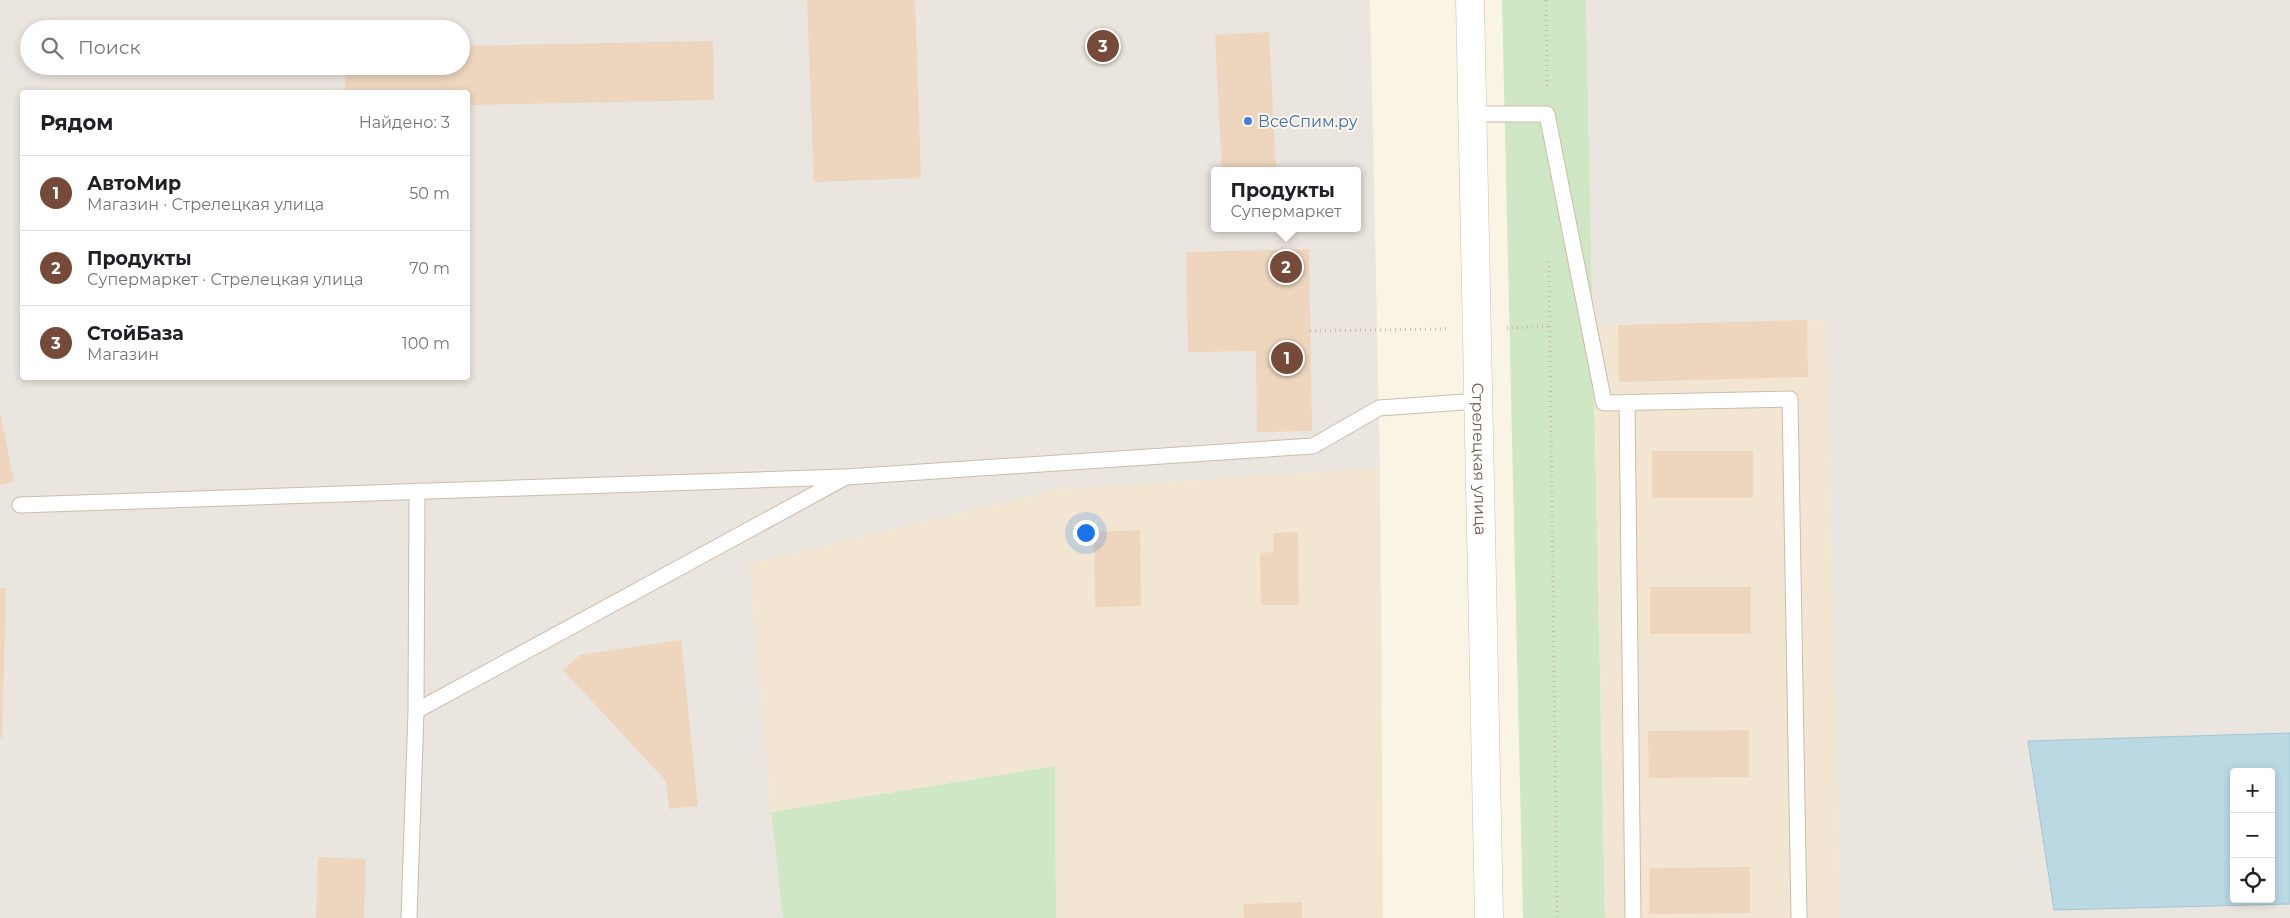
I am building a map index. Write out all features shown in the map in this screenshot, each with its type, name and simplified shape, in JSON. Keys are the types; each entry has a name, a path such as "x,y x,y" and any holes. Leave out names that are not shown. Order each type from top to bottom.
{"main road":[{"name":"Стрелецкая улица","path":"1470,0 1490,918"}],"lane":[{"path":"1473,114 1547,114 1604,403 1790,399 1799,918"},
{"path":"20,505 846,476 1313,446 1379,408 1478,401"},
{"path":"1628,402 1633,918"},
{"path":"416,711 846,476"},
{"path":"408,918 416,711 417,491"}],"path":[{"path":"1546,0 1547,114"},
{"path":"1548,259 1557,918"},
{"path":"1310,332 1549,326"}],"shaded area":[{"path":"0,0 1370,0 1380,468 1058,489 749,564 771,812 783,918 0,918"},
{"path":"1586,0 2290,0 2290,918 1841,918 1826,320 1593,325"},
{"path":"1826,320 1841,918 1605,918 1593,325"},
{"path":"1380,468 1383,918 1056,918 1055,766 771,812 749,564 1058,489"}],"green space":[{"path":"1502,0 1586,0 1605,918 1523,918"},
{"path":"1055,766 1056,918 783,918 771,812"}],"water":[{"path":"2290,733 2290,904 2054,910 2028,741"}],"building":[{"path":"807,0 915,0 921,178 814,182"},
{"path":"1269,32 1276,167 1222,167 1215,35"},
{"path":"713,41 714,100 470,105 470,90 345,90 345,75 470,75 470,46"},
{"path":"1309,249 1312,431 1257,432 1256,351 1188,352 1186,252"},
{"path":"1807,320 1808,377 1619,382 1618,325"},
{"path":"0,411 14,482 0,485"},
{"path":"1652,451 1753,451 1753,498 1652,498"},
{"path":"1140,530 1141,606 1095,607 1094,532"},
{"path":"1298,532 1299,605 1261,605 1260,553 1273,552 1273,533"},
{"path":"1650,587 1751,587 1751,634 1650,634"},
{"path":"0,588 6,588 2,738 0,738"},
{"path":"681,640 698,806 669,809 666,781 563,670 580,655"},
{"path":"1749,730 1749,777 1649,778 1648,731"},
{"path":"318,857 366,859 364,918 316,918"},
{"path":"1750,867 1750,913 1649,914 1649,868"},
{"path":"1302,902 1302,918 1244,918 1243,904"}],"place":[{"name":"СтойБаза","path":"1103,46"},
{"name":"ВсеСпим.ру","path":"1248,121"},
{"name":"Продукты","path":"1286,267"},
{"name":"АвтоМир","path":"1287,358"}]}
